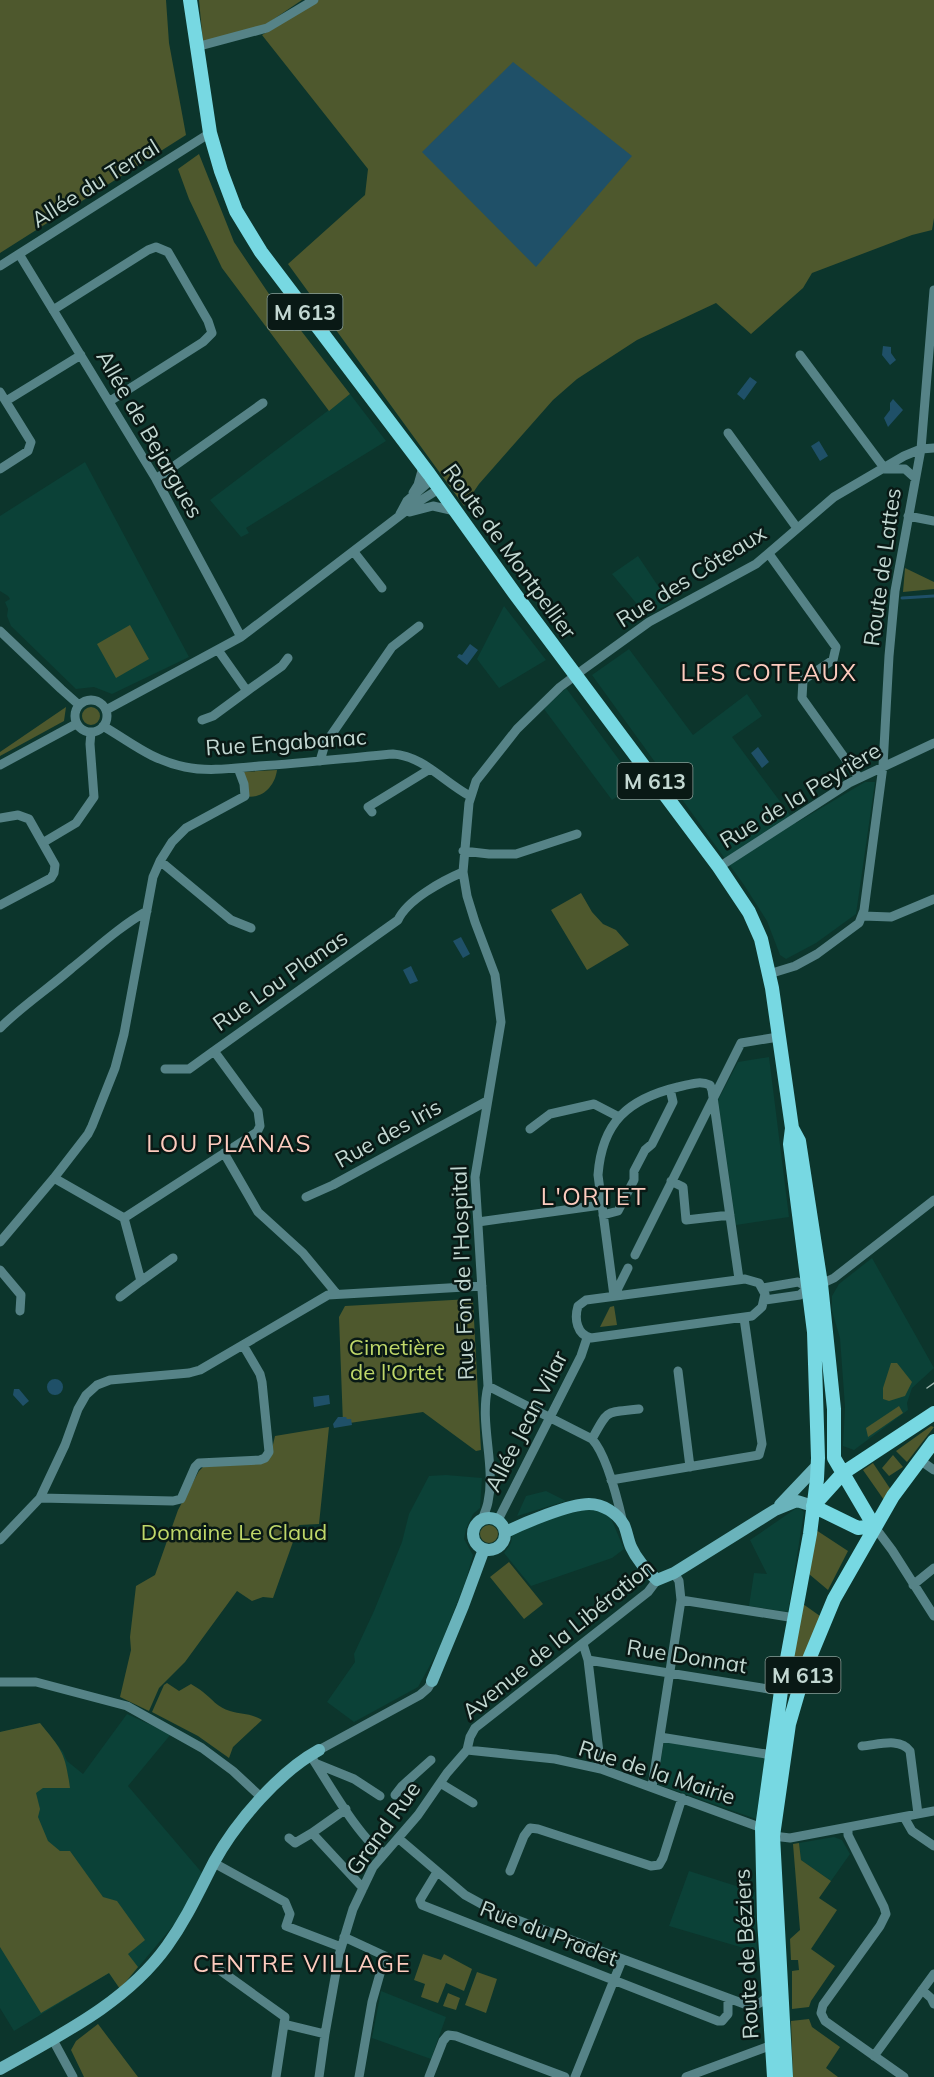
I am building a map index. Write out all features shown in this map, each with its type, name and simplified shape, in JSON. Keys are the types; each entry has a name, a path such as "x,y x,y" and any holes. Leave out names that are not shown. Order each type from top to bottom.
{"main road":[{"name":"Route de Montpellier","path":"190,0 210,133 236,211 261,252 719,867 749,912 761,939 769,974 792,1128 790,1144 834,1408 834,1458 843,1473"},
{"name":"Route de Montpellier","path":"767,1832 772,1755 813,1506 817,1466 815,1285"},
{"path":"934,1413 843,1473 813,1506 858,1528 874,1526 934,1441"},
{"name":"M 613","path":"767,1832 797,1691 834,1599 874,1526 843,1473"},
{"name":"Route de Béziers","path":"767,1832 764,1920 769,1995 786,2077"},
{"name":"Route de Béziers","path":"767,1832 778,2045 774,2077"}],"street":[{"path":"196,47 267,28 314,0"},
{"name":"Allée du Terral","path":"0,266 210,133"},
{"path":"53,310 148,250 156,247 168,252 208,321 212,333 203,342 110,401"},
{"name":"Allée de Bejargues","path":"19,254 156,479 241,637"},
{"name":"Route de Lattes","path":"863,916 883,766 895,591 921,449 934,290"},
{"path":"6,401 81,355"},
{"path":"800,355 885,469 905,469 915,478"},
{"path":"0,392 31,442 28,452 0,469"},
{"path":"156,479 263,403"},
{"path":"728,433 797,528"},
{"name":"Rue des Côteaux","path":"575,675 649,622 756,564 834,497 904,456 921,449 934,448"},
{"path":"397,518 418,485 423,467"},
{"path":"407,501 435,484"},
{"path":"106,710 241,637 415,504 435,484"},
{"path":"397,518 416,509 433,506 455,511"},
{"path":"908,516 934,521"},
{"path":"354,552 382,588"},
{"path":"769,554 836,647 833,660 803,680 802,698 859,778"},
{"path":"320,761 325,744 392,647 419,626"},
{"path":"0,631 80,705"},
{"path":"218,650 247,691"},
{"path":"202,720 213,716 282,666 288,658"},
{"name":"Rue Fon de l'Hospital","path":"482,1520 488,1503 489,1480 484,1403 488,1386 475,1177 501,1022 495,975 467,896 463,872 463,851 470,796 476,781 517,729 575,675"},
{"path":"92,700 100,703 106,710 107,718 104,726 91,732 76,724 75,714 80,705 92,700"},
{"path":"0,765 76,724"},
{"name":"Rue Engabanac","path":"104,726 138,750 174,764 200,769 404,754 418,760 470,796"},
{"path":"44,842 76,823 94,797 91,732"},
{"name":"Rue de la Peyrière","path":"719,867 859,778 934,742"},
{"path":"0,1242 88,1134 116,1068 153,878 172,842 186,828 245,796 244,784 238,768"},
{"path":"372,812 368,807 430,769"},
{"path":"0,818 18,815 29,819 55,865 51,878 0,905"},
{"path":"463,851 516,854 576,834"},
{"path":"160,861 231,920 250,928"},
{"name":"Rue Lou Planas","path":"124,1218 257,1132 260,1126 258,1111 214,1050 398,920 403,910 444,880 463,872"},
{"path":"769,974 795,966 818,954 859,923 863,916 891,917 934,899"},
{"path":"0,1028 14,1013 73,968 98,944 147,911"},
{"path":"635,1255 741,1043 778,1037"},
{"path":"165,1069 189,1069 214,1050"},
{"path":"614,1296 598,1175 599,1158 610,1129 619,1117 639,1100 670,1089 704,1083 710,1085 714,1101 739,1279"},
{"path":"478,1222 602,1210 618,1211 634,1180 634,1171 645,1150 652,1144 673,1102 670,1089"},
{"name":"Rue des Iris","path":"306,1197 333,1185 487,1101"},
{"path":"530,1129 550,1114 594,1104 619,1117"},
{"path":"224,1153 258,1212 303,1253 336,1293"},
{"path":"54,1178 124,1218 141,1281"},
{"path":"671,1182 683,1187 686,1220 730,1215"},
{"path":"765,1300 800,1295 815,1285 834,1278 934,1200"},
{"path":"120,1297 173,1258"},
{"path":"614,1296 628,1268"},
{"path":"0,1270 21,1295 20,1311"},
{"path":"739,1279 753,1280 763,1288 765,1300 758,1312 744,1318 587,1338 579,1331 576,1311 578,1306 586,1300 739,1279"},
{"path":"763,1288 798,1282 815,1285"},
{"path":"0,1540 40,1498 65,1445 78,1409 86,1395 97,1385 110,1380 200,1370 328,1294 482,1286"},
{"path":"611,1480 759,1455 762,1450 744,1318"},
{"name":"Allée Jean Vilar","path":"498,1520 581,1356 587,1338"},
{"path":"40,1498 173,1501 181,1498 199,1463 265,1458 269,1452 262,1382 260,1374 243,1345"},
{"path":"678,1371 690,1467"},
{"path":"488,1386 592,1439 600,1450 633,1550 646,1570 657,1580"},
{"path":"592,1439 605,1415 610,1412 639,1409"},
{"path":"916,1464 924,1463 934,1470"},
{"name":"Avenue de la Libération","path":"775,1510 817,1466"},
{"path":"602,1506 617,1498"},
{"name":"Avenue de la Libération","path":"467,1750 475,1728 648,1592 657,1580 674,1573 775,1510 797,1501 813,1506"},
{"path":"506,1532 526,1522 587,1504 602,1506 624,1525"},
{"path":"493,1518 498,1520 506,1532 504,1541 498,1548 484,1549 476,1544 473,1535 475,1526 482,1520 493,1518"},
{"path":"874,1526 934,1616"},
{"path":"0,2069 53,2040 105,2007 123,1993 154,1962 195,1902 214,1863 234,1830 262,1798 315,1756 420,1695 428,1688 484,1549"},
{"path":"914,1585 934,1568"},
{"path":"652,1787 681,1600 679,1581 674,1573"},
{"path":"681,1600 795,1618"},
{"path":"583,1644 588,1660 601,1769"},
{"name":"Rue Donnat","path":"588,1660 781,1691"},
{"path":"0,1682 36,1682 127,1706 202,1748 233,1771 262,1798"},
{"path":"660,1737 772,1755"},
{"path":"862,1746 900,1743 906,1745 910,1751 918,1814"},
{"name":"Rue de la Mairie","path":"467,1750 555,1759 601,1769 767,1832"},
{"name":"Grand Rue","path":"319,2077 325,2034 349,1918 373,1867 418,1815 467,1750"},
{"path":"315,1756 380,1796"},
{"path":"315,1756 346,1809 374,1848 384,1853"},
{"path":"395,1795 431,1760"},
{"path":"440,1783 473,1803"},
{"path":"510,1871 524,1836 530,1828 651,1866 659,1864 682,1798"},
{"path":"289,1838 295,1843 346,1809"},
{"path":"767,1832 784,1839 934,1811"},
{"path":"904,1817 912,1831 934,1846"},
{"path":"848,1828 848,1835 886,1914 880,1926 823,2005 821,2013 825,2021 904,2077"},
{"path":"312,1833 363,1888"},
{"path":"398,1839 465,1895 496,1912 728,1999 753,2006 760,2004 769,1995"},
{"path":"214,1863 285,1902 290,1914 286,1926 385,1956 372,2002 359,2077"},
{"name":"Rue du Pradet","path":"436,1872 420,1900 422,1905 718,2021 722,2021 728,2014 728,1999"},
{"path":"576,2077 622,1960"},
{"path":"221,1971 285,2017 276,2077"},
{"path":"874,2056 934,1974"},
{"path":"922,1990 934,2004"},
{"path":"284,2024 325,2034"},
{"path":"429,2077 443,2041 448,2035 565,2077"},
{"path":"53,2040 73,2077"},
{"path":"686,2077 778,2045"}],"shaded area":[{"path":"513,62 632,156 536,267 422,152"},
{"path":"883,346 891,347 891,353 896,360 890,365 882,355"},
{"path":"750,377 757,382 744,400 737,394"},
{"path":"350,394 386,441 246,528 249,533 241,537 210,500"},
{"path":"893,399 903,410 888,427 884,418 890,410 890,403"},
{"path":"819,441 828,456 820,461 811,446"},
{"path":"85,462 189,657 112,694 94,687 76,689 11,626 5,602 10,599 0,591 0,516"},
{"path":"638,556 670,604 646,615 612,574"},
{"path":"504,606 546,660 499,688 477,659"},
{"path":"470,644 478,650 467,665 457,657 459,654 462,655"},
{"path":"629,649 693,735 747,694 762,716 732,737 796,823 865,782 875,782 856,914 816,943 786,959 780,955 767,921 744,885 592,675"},
{"path":"566,688 637,784 612,800 544,709"},
{"path":"758,747 769,762 762,768 751,753"},
{"path":"461,937 470,954 463,958 453,941"},
{"path":"411,966 418,981 410,984 403,970"},
{"path":"769,1057 789,1217 736,1225 718,1100 738,1062"},
{"path":"872,1258 934,1368 912,1388 907,1403 908,1410 854,1450 843,1446 845,1407 840,1338 832,1311 832,1296 839,1284"},
{"path":"55,1379 61,1381 63,1387 61,1393 55,1395 49,1393 47,1387 49,1381"},
{"path":"14,1389 19,1389 29,1401 23,1406 13,1395"},
{"path":"329,1395 330,1404 314,1407 313,1397"},
{"path":"338,1417 351,1419 352,1425 334,1428 333,1424"},
{"path":"429,1476 482,1478 480,1508 473,1514 464,1539 473,1555 466,1580 439,1649 418,1687 354,1722 327,1702 355,1662 354,1654 402,1542 409,1514"},
{"path":"546,1491 566,1501 517,1516 526,1496"},
{"path":"798,1507 804,1512 788,1612 749,1606 754,1573 767,1574 750,1540"},
{"path":"588,1509 604,1510 610,1516 624,1549 612,1558 531,1586 504,1553 511,1543 512,1534 556,1517"},
{"path":"127,1714 171,1734 128,1786 203,1874 187,1909 120,1989 109,1973 14,2031 0,2008 0,1732 40,1723 63,1752 67,1761 83,1774"},
{"path":"664,1742 765,1757 756,1819 657,1784"},
{"path":"834,1837 842,1840 850,1854 831,1881 801,1860 799,1843"},
{"path":"689,1871 755,1892 757,1952 669,1926"},
{"path":"381,1991 446,2017 431,2059 372,2038"}],"green space":[{"path":"0,0 166,0 169,43 186,135 0,253"},
{"path":"199,0 302,0 265,25 203,43"},
{"path":"319,0 934,0 934,218 932,230 912,235 812,273 803,288 751,334 716,303 637,340 577,379 553,400 479,484 464,506 288,264 365,195 368,169 262,35"},
{"path":"199,154 234,242 294,331 299,328 350,394 329,411 222,268 189,199 178,169"},
{"path":"905,568 934,582 934,589 903,592"},
{"path":"130,625 149,659 116,678 97,644"},
{"path":"66,707 64,721 0,756 0,752"},
{"path":"91,707 97,710 100,716 97,722 91,725 85,722 82,716 85,710"},
{"path":"277,770 274,781 267,790 257,796 245,796 240,772"},
{"path":"581,893 592,912 603,924 616,930 629,945 587,970 551,910"},
{"name":"Cimetière de l'Ortet","path":"470,1299 473,1301 481,1450 476,1451 423,1412 343,1424 339,1317 345,1306"},
{"path":"614,1306 617,1325 600,1327 610,1307"},
{"path":"891,1363 897,1363 912,1382 905,1396 889,1401 883,1399 883,1388"},
{"path":"899,1406 903,1413 868,1437 866,1428"},
{"path":"931,1426 934,1427 907,1462 896,1451"},
{"name":"Domaine Le Claud","path":"329,1427 319,1524 299,1525 273,1598 263,1597 252,1601 237,1591 185,1662 159,1688 149,1711 120,1697 131,1650 130,1637 136,1586 155,1575 178,1510 199,1471 204,1466 261,1463 271,1453 275,1436"},
{"path":"893,1455 903,1467 889,1476 882,1468"},
{"path":"873,1463 891,1490 884,1500 863,1470"},
{"path":"489,1525 495,1528 498,1534 495,1540 489,1543 483,1540 480,1534 483,1528"},
{"path":"816,1530 848,1551 828,1590 809,1574"},
{"path":"509,1562 543,1604 524,1619 490,1577"},
{"path":"803,1604 820,1616 800,1667 793,1667 792,1664"},
{"path":"167,1683 179,1691 191,1684 222,1708 262,1720 233,1747 229,1758 198,1736 152,1712"},
{"path":"40,1723 61,1752 70,1788 43,1788 36,1793 40,1809 38,1817 48,1841 60,1851 70,1851 103,1897 117,1901 145,1940 128,1954 138,1967 120,1989 109,1973 41,2013 0,1947 0,1732"},
{"path":"799,1843 801,1860 831,1881 819,1898 837,1910 811,1949 835,1966 809,2007 792,2009 792,1971 799,1970 798,1960 791,1960 790,1939 800,1930 793,1844"},
{"path":"423,1954 441,1960 444,1954 472,1969 464,1991 446,1983 438,2003 421,1997 425,1984 414,1980"},
{"path":"477,1972 497,1979 486,2013 465,2005"},
{"path":"448,1993 460,1998 456,2010 443,2006"},
{"path":"809,2019 812,2027 840,2047 826,2068 838,2077 793,2077 791,2021"},
{"path":"98,2024 138,2077 84,2077 71,2050 76,2041"}],"waterway":[{"path":"902,598 934,596"}],"tram line":[{"path":"927,1388 934,1383"}],"district":[{"name":"LES COTEAUX","path":"769,672"},
{"name":"LOU PLANAS","path":"229,1143"},
{"name":"L'ORTET","path":"594,1196"},
{"name":"CENTRE VILLAGE","path":"302,1963"}]}
